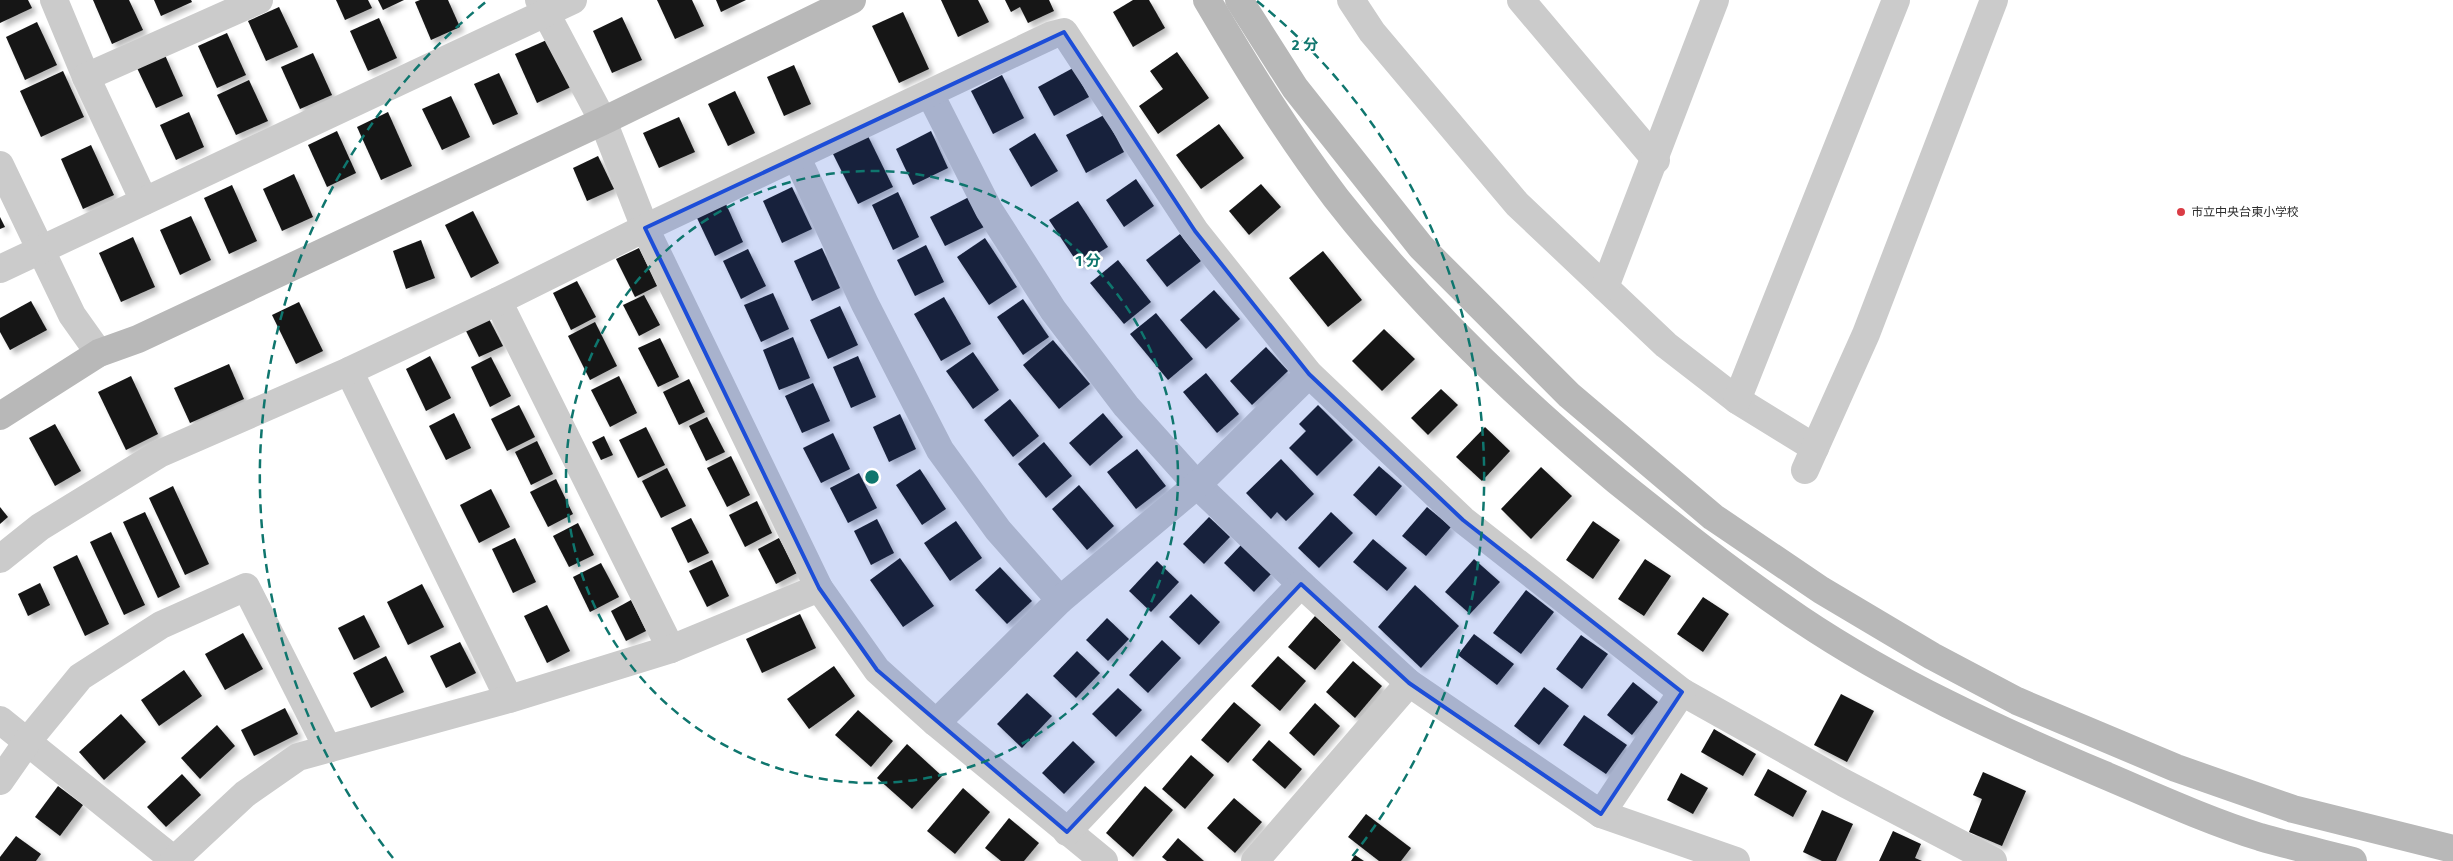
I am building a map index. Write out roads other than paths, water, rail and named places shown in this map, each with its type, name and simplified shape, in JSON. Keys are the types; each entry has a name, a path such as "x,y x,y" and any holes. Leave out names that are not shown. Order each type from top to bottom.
{"street":[{"path":"54,0 86,77 144,201"},
{"path":"86,77 220,8 259,0"},
{"path":"0,269 542,7 573,0"},
{"path":"0,416 99,353 138,339 604,121 852,0"},
{"path":"1207,0 1265,99 1336,198 1397,271 1466,345 1550,425 1702,551 1802,620 1878,666 2000,731 2154,797 2258,836 2353,861"},
{"path":"1239,0 1294,88 1422,247 1569,395 1713,517 1821,590 1932,656 2017,701 2176,768 2293,809 2453,849"},
{"path":"1351,0 1372,32 1517,204 1666,345 1810,459 1866,334 1994,0"},
{"path":"1605,287 1656,160 1715,0"},
{"path":"1737,400 1896,0"},
{"path":"1530,5 1656,160"},
{"path":"542,7 604,121 645,228 819,588 877,670 936,722 1104,861"},
{"path":"0,560 40,527 158,454 349,372 645,228 1052,35 1064,32 1195,231 1309,374 1463,520 1682,692 1844,783 1993,861"},
{"path":"930,94 989,210 1053,310 1126,406 1197,485 1301,584 1410,683 1601,814 1736,861"},
{"path":"796,158 865,304 940,450 998,530 1060,600"},
{"path":"0,165 72,315 99,353"},
{"path":"498,301 671,649"},
{"path":"349,372 509,699"},
{"path":"936,722 1060,600 1197,485 1309,374"},
{"path":"1067,832 1301,584"},
{"path":"0,781 27,742 80,677 161,625 246,587 328,749"},
{"path":"0,720 173,860 245,794 298,758 509,699 671,649 819,588"},
{"path":"1255,861 1410,683"},
{"path":"1601,814 1682,692"}],"place":[{"name":"市立中央台東小学校","path":"2181,212"}]}
